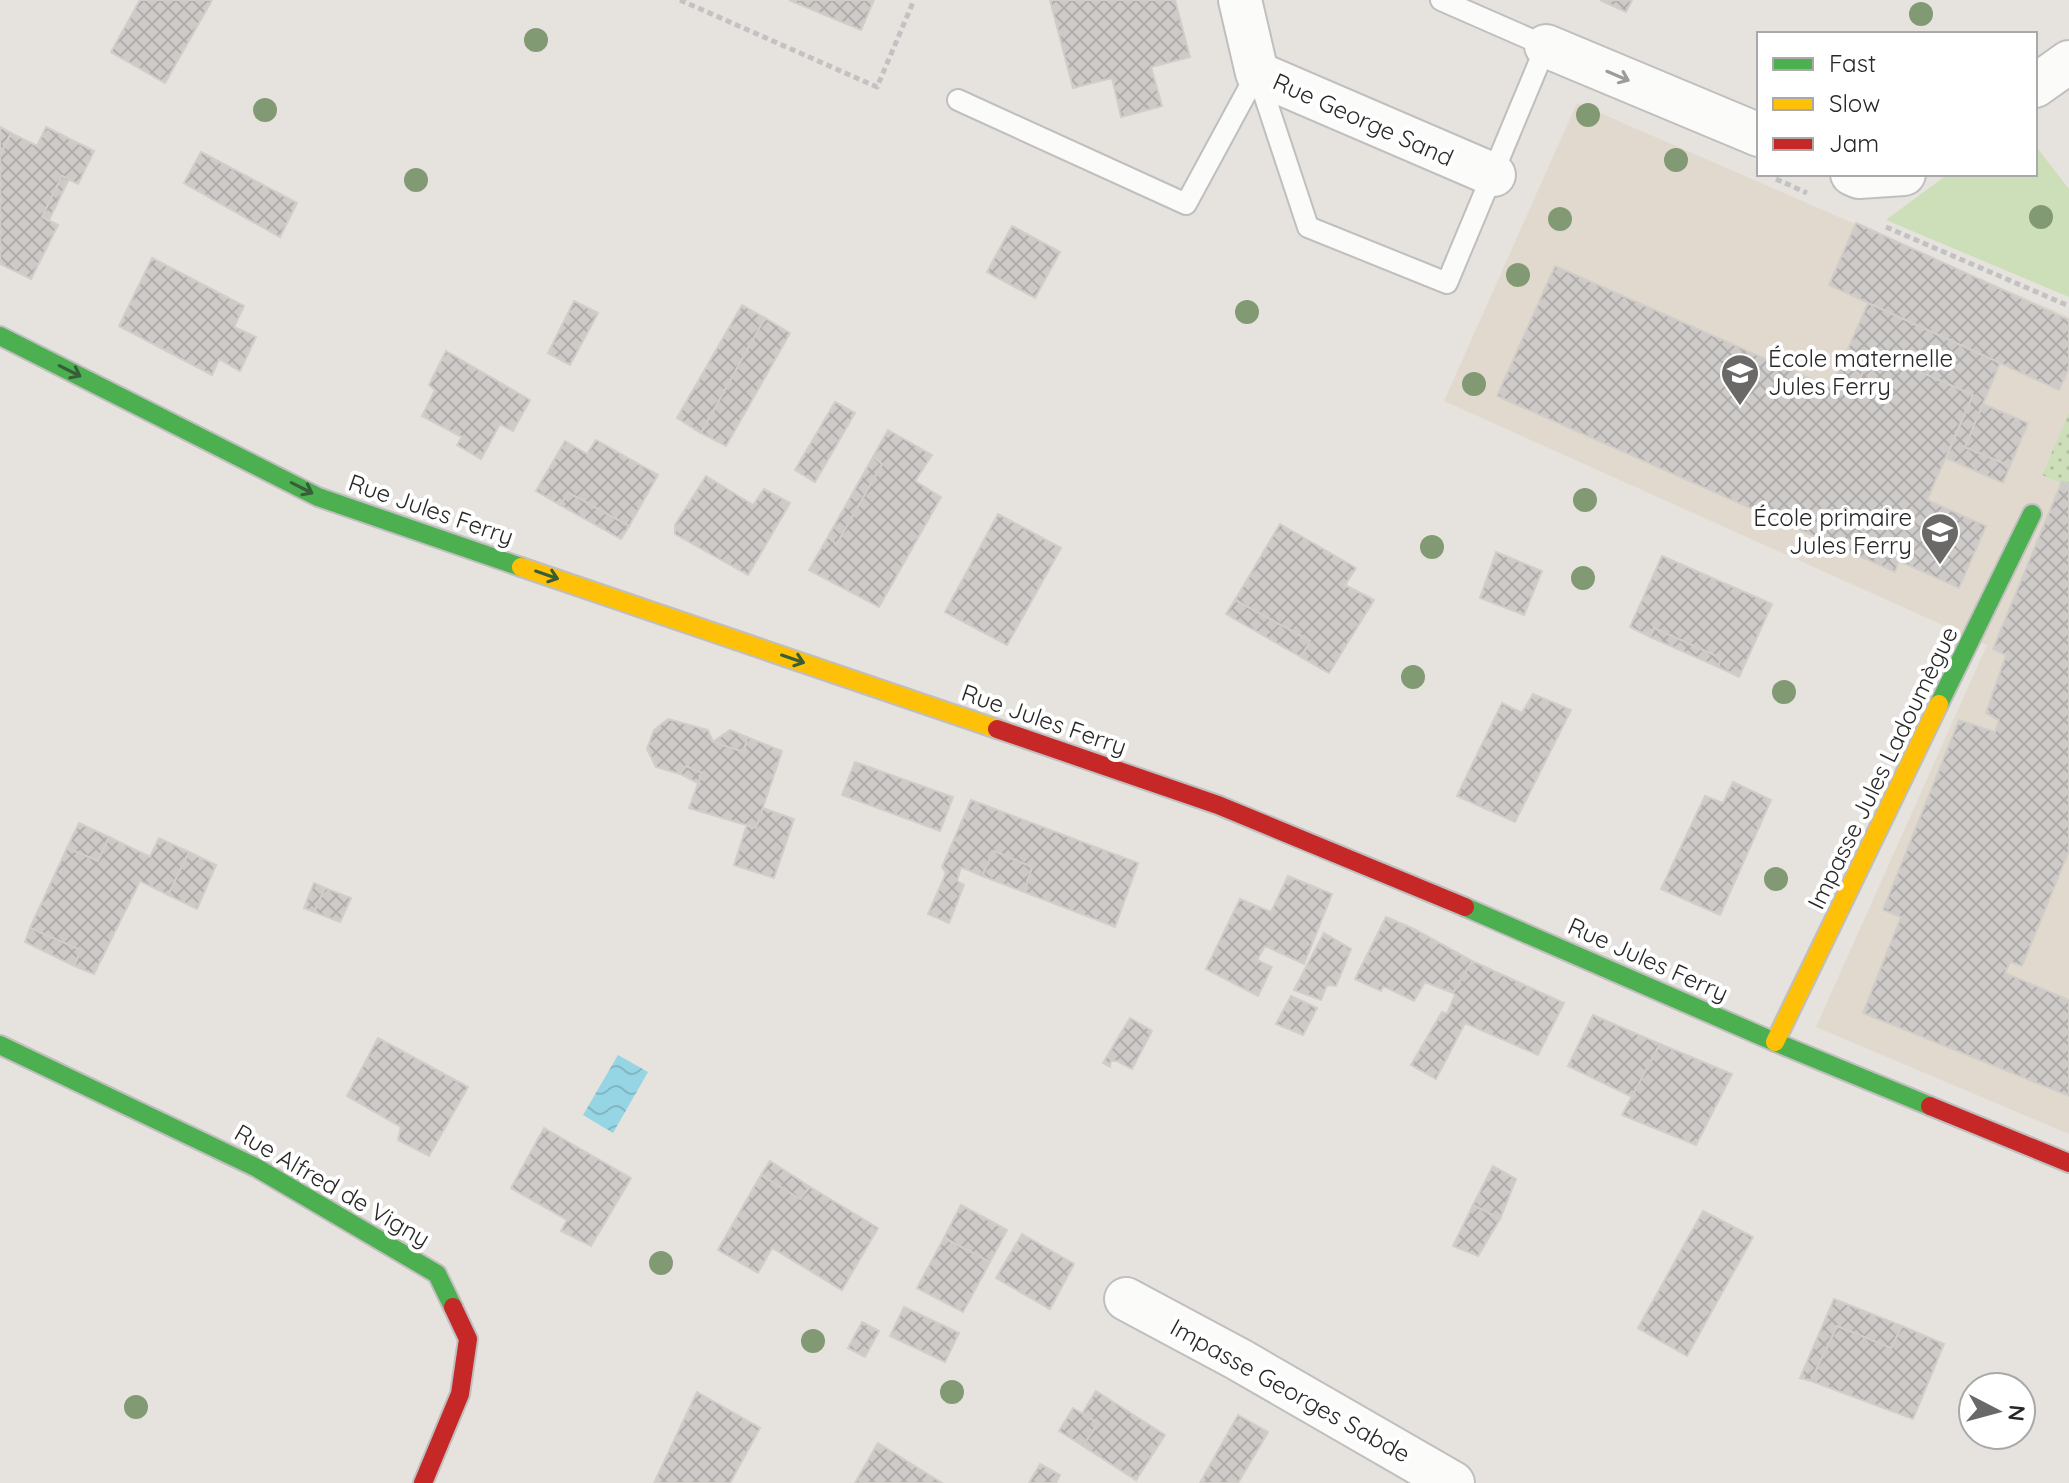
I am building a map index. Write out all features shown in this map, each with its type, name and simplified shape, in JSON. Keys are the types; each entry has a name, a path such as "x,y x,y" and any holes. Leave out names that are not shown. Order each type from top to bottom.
{"street":[{"name":"Rue George Sand","path":"1240,0 1257,73 1494,175"},
{"path":"1546,46 1757,134"},
{"path":"2037,85 2069,62"},
{"name":"Rue Jules Ferry","path":"0,336 318,497 1218,805 1386,872 1775,1042 2069,1163"},
{"name":"Impasse Jules Ladoumègue","path":"1775,1042 2032,514"},
{"name":"Rue Alfred de Vigny","path":"0,1045 257,1168 437,1274 468,1339 460,1394 423,1483"},
{"name":"Impasse Georges Sabde","path":"1126,1299 1238,1359 1453,1483"}],"lane":[{"path":"1257,73 1308,227 1447,283 1546,46 1441,0"},
{"path":"958,100 1186,204 1257,73"}],"path":[{"path":"680,0 877,87 914,0"},
{"path":"1769,176 1808,193"},
{"path":"1880,224 2069,306"}],"shaded area":[{"name":"École primaire Jules Ferry","path":"1577,103 2069,317 2069,412 2042,475 2069,487 2069,1134 1816,1027 1987,645 1444,401"}],"green space":[{"path":"2037,148 2069,189 2069,297 1886,220 1945,176 2037,176"},
{"path":"2069,412 2069,487 2042,475"}],"water":[{"path":"618,1055 648,1072 613,1133 583,1115"}],"building":[{"path":"140,0 212,0 165,83 111,52"},
{"path":"789,0 874,0 861,30"},
{"path":"1050,0 1175,0 1190,57 1151,67 1162,106 1121,117 1112,78 1073,88"},
{"path":"1600,0 1632,0 1626,12"},
{"path":"0,127 11,133 0,156"},
{"path":"46,127 94,151 78,184 62,176 42,217 58,225 31,279 0,264 0,156 11,133 37,146"},
{"path":"201,152 297,203 280,237 184,183"},
{"path":"62,176 69,179 49,220 42,217"},
{"path":"1856,223 2069,320 2069,368 2059,390 1829,285"},
{"path":"1012,226 1060,252 1035,298 987,272"},
{"path":"152,258 244,306 234,327 256,337 240,371 219,359 212,375 119,326"},
{"path":"1555,266 1852,397 1872,350 1973,395 1927,500 1986,526 1959,588 1899,561 1895,572 1497,396"},
{"path":"574,301 598,313 570,365 548,353"},
{"path":"1868,303 2000,363 1965,447 2010,466 2003,483 1946,458 1973,395 1872,350 1852,397 1831,388"},
{"path":"742,305 765,318 701,433 677,418"},
{"path":"765,318 790,333 726,446 701,433"},
{"path":"446,351 530,400 513,431 500,424 481,459 457,445 462,437 422,416 435,390 429,385"},
{"path":"835,402 855,413 815,482 795,470"},
{"path":"1983,404 2028,423 2010,466 1965,447"},
{"path":"888,430 932,455 915,481 941,497 879,607 809,570 829,535 836,545 882,464 873,457"},
{"path":"596,440 658,475 629,526 569,493 560,505 536,491 565,441 587,454"},
{"path":"873,457 882,464 836,545 829,535"},
{"path":"706,476 753,505 764,489 790,503 748,575 675,534 675,525"},
{"path":"2062,481 2069,484 2069,851 2022,966 2010,962 2005,973 2069,1000 2069,1096 1863,1013 1901,917 1883,910 1959,720 1995,732 1999,720 1986,713 2006,655 1993,649"},
{"path":"569,493 629,526 621,539 560,505"},
{"path":"998,514 1061,548 1007,645 945,612"},
{"path":"1280,524 1356,568 1345,585 1374,600 1329,673 1301,657 1310,641 1235,600"},
{"path":"1496,552 1542,571 1524,615 1480,598"},
{"path":"1662,556 1772,604 1739,677 1718,667 1721,658 1654,628 1650,637 1630,627"},
{"path":"1235,600 1310,641 1301,657 1226,614"},
{"path":"1654,628 1721,658 1718,667 1650,637"},
{"path":"1533,694 1571,710 1515,822 1457,796 1502,703 1522,713"},
{"path":"668,719 708,730 713,742 744,752 747,737 782,751 756,828 689,808 702,773 686,766 680,774 656,767 647,749 654,730"},
{"path":"730,730 747,737 744,752 713,742"},
{"path":"855,762 953,797 940,831 842,795"},
{"path":"686,766 702,773 698,783 680,774"},
{"path":"1733,782 1771,800 1720,915 1661,889 1705,796 1723,803"},
{"path":"971,800 1138,863 1115,927 1024,892 1032,867 994,851 982,876 961,867 957,881 964,885 949,923 928,914 946,873 942,867"},
{"path":"763,808 794,819 774,878 734,865 747,825 756,828"},
{"path":"79,823 109,837 98,861 67,848"},
{"path":"109,837 150,857 159,838 189,852 168,895 140,881 94,974 74,966 81,950 30,928 67,848 98,861"},
{"path":"994,851 1032,867 1024,892 982,876"},
{"path":"189,852 216,865 197,909 168,895"},
{"path":"1288,876 1332,894 1304,964 1265,946 1257,960 1272,967 1258,996 1206,969 1240,899 1271,912"},
{"path":"314,883 325,888 314,912 304,908"},
{"path":"325,888 351,898 340,922 314,912"},
{"path":"1386,917 1472,961 1453,993 1425,982 1414,1001 1383,986 1381,991 1355,979"},
{"path":"30,928 81,950 74,966 25,942"},
{"path":"1324,933 1351,949 1336,986 1327,985 1321,1000 1294,990"},
{"path":"1472,961 1564,1003 1538,1055 1465,1023 1436,1079 1411,1065 1442,1012 1447,1014 1455,995 1453,993"},
{"path":"1291,996 1317,1008 1303,1035 1276,1024"},
{"path":"1593,1015 1660,1044 1632,1097 1568,1066"},
{"path":"1130,1018 1152,1031 1132,1069 1117,1061 1111,1061 1110,1067 1103,1063"},
{"path":"378,1038 468,1087 429,1156 398,1140 401,1127 347,1096"},
{"path":"1660,1044 1732,1074 1696,1145 1622,1115"},
{"path":"544,1128 631,1178 591,1246 561,1231 567,1220 511,1188"},
{"path":"770,1161 810,1187 800,1199 761,1175"},
{"path":"1493,1166 1516,1179 1500,1219 1473,1205"},
{"path":"761,1175 800,1199 810,1187 878,1228 842,1290 772,1248 758,1273 718,1250"},
{"path":"961,1205 1007,1230 990,1262 944,1238"},
{"path":"1473,1205 1500,1219 1478,1256 1453,1246"},
{"path":"1703,1211 1753,1237 1687,1356 1638,1328"},
{"path":"1022,1234 1074,1264 1050,1309 996,1278"},
{"path":"944,1238 990,1262 963,1312 917,1288"},
{"path":"1834,1299 1902,1326 1891,1348 1837,1326 1811,1381 1800,1378"},
{"path":"904,1307 959,1333 945,1362 890,1336"},
{"path":"862,1322 879,1331 865,1357 848,1348"},
{"path":"1837,1326 1891,1348 1902,1326 1944,1344 1913,1419 1811,1381"},
{"path":"1096,1391 1165,1435 1136,1480 1083,1446 1098,1423 1082,1414"},
{"path":"697,1392 760,1428 730,1483 654,1483"},
{"path":"1073,1408 1098,1423 1083,1446 1059,1431"},
{"path":"1238,1415 1268,1432 1238,1483 1200,1483"},
{"path":"878,1443 942,1483 855,1483"},
{"path":"1040,1464 1060,1475 1056,1483 1029,1483"}],"traffic: fast":[{"path":"0,336 318,497 521,567"},
{"path":"1939,704 2032,514"},
{"path":"1465,907 1930,1106"},
{"path":"0,1045 257,1168 437,1274 453,1307"}],"traffic: slow":[{"path":"521,567 997,729"},
{"path":"1775,1042 1939,704"}],"traffic: jam":[{"path":"997,729 1218,805 1465,907"},
{"path":"1930,1106 2069,1163"},
{"path":"423,1483 460,1394 468,1339 453,1307"}],"place":[{"name":"École maternelle Jules Ferry","path":"1740,407"},
{"name":"École primaire Jules Ferry","path":"1940,566"}]}
